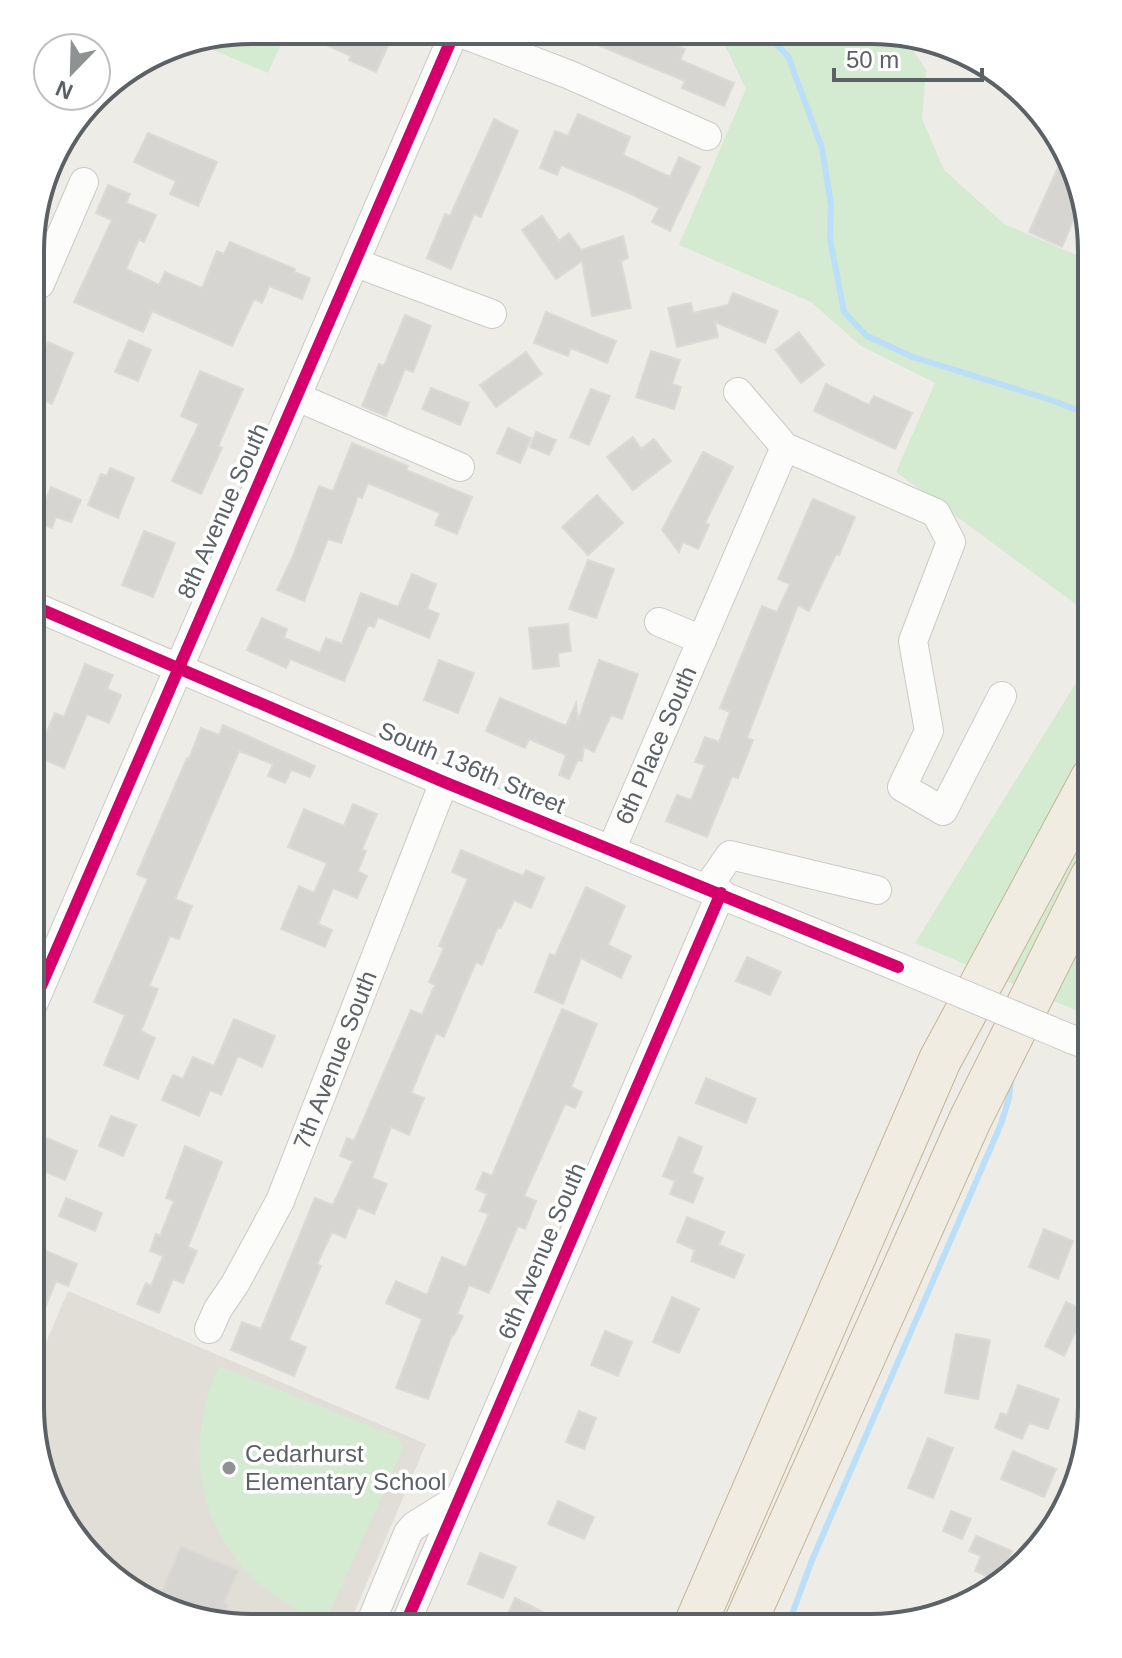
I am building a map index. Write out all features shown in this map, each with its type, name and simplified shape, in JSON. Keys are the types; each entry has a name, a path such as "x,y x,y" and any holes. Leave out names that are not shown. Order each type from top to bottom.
{"highway":[{"path":"700,1614 940,1060 1078,804"},
{"path":"749,1614 970,1120 1078,904"}],"street":[{"name":"8th Avenue South","path":"44,979 449,44"},
{"path":"489,44 570,75 707,136"},
{"path":"44,275 84,182"},
{"path":"356,263 492,314"},
{"path":"738,392 785,447 936,513 951,542 913,641 929,731 902,787 943,811 1002,696"},
{"path":"297,397 460,467"},
{"name":"6th Place South","path":"611,850 785,447"},
{"name":"South 136th Street","path":"44,611 444,782 1078,1042"},
{"name":"6th Place South","path":"659,622 702,640"},
{"name":"7th Avenue South","path":"209,1329 280,1201 444,782"},
{"name":"6th Avenue South","path":"410,1614 730,855 877,890"},
{"path":"374,1614 408,1533 459,1498"}],"shaded area":[{"name":"Cedarhurst Elementary School","path":"68,1291 426,1444 354,1614 251,1614 197,1607 159,1593 114,1563 79,1522 55,1474 46,1434 44,1347"}],"green space":[{"path":"237,44 281,44 268,73 209,48"},
{"path":"724,44 871,44 911,48 926,70 922,119 944,170 1004,224 1078,256 1078,606 896,472 935,383 861,346 811,302 679,245 746,89"},
{"path":"1078,680 1078,1011 915,943"},
{"path":"219,1366 397,1437 403,1449 329,1614 307,1614 287,1604 255,1580 230,1551 212,1519 202,1484 199,1446 205,1407"}],"building":[{"path":"324,44 388,46 376,72 349,60 351,56"},
{"path":"595,44 672,44 685,49 680,60 734,83 724,106 682,88 685,81"},
{"path":"578,114 630,137 623,155 670,177 679,157 700,167 670,231 652,222 659,208 627,192 561,165 557,175 540,168 555,131 568,136"},
{"path":"494,119 518,131 481,217 474,214 451,269 427,258 445,214 450,216"},
{"path":"148,133 217,162 198,206 170,194 176,181 134,162"},
{"path":"1059,165 1075,217 1062,247 1029,232"},
{"path":"108,185 130,194 126,203 156,215 144,242 139,239 126,269 159,285 165,272 202,288 217,251 224,254 230,242 310,278 302,299 269,286 262,303 254,299 232,346 152,311 143,332 74,302 112,220 96,213"},
{"path":"542,216 559,241 569,233 581,250 623,236 628,258 621,261 631,308 592,316 582,261 556,279 522,230"},
{"path":"733,293 778,311 765,343 715,322 718,337 677,347 668,308 691,303 693,313 728,305"},
{"path":"546,312 616,341 607,363 571,348 568,356 534,343"},
{"path":"405,315 431,326 413,372 405,369 386,416 362,406 379,364 384,366"},
{"path":"799,332 824,365 801,383 776,350"},
{"path":"129,340 151,350 138,381 115,372"},
{"path":"48,342 73,353 52,404 44,400 44,350"},
{"path":"651,351 680,360 672,384 681,387 674,409 636,397"},
{"path":"526,352 542,374 496,407 480,385"},
{"path":"200,371 243,389 218,446 222,448 201,494 172,481 199,424 181,416"},
{"path":"826,384 869,405 874,396 912,413 895,449 814,411"},
{"path":"431,388 469,403 460,425 422,409"},
{"path":"591,389 610,396 589,445 570,437"},
{"path":"508,428 531,438 520,463 497,453"},
{"path":"536,432 556,440 549,455 530,447"},
{"path":"633,437 641,449 654,439 671,461 633,490 607,457"},
{"path":"352,443 408,466 406,470 472,497 457,534 435,525 440,513 368,483 362,498 358,496 341,543 328,539 304,601 277,590 319,486 333,491"},
{"path":"703,452 733,467 705,523 709,525 698,549 683,542 679,552 662,530"},
{"path":"110,468 134,478 118,518 88,505 101,474 107,476"},
{"path":"51,487 81,500 71,522 56,517 52,528 44,525 44,504"},
{"path":"597,495 623,523 588,555 562,527"},
{"path":"813,499 855,517 809,611 798,605 747,738 753,740 738,778 732,776 707,837 666,821 677,795 691,800 705,765 695,762 705,737 719,742 730,712 720,708 762,606 777,612 790,584 778,579"},
{"path":"144,531 175,543 153,597 122,585"},
{"path":"588,560 614,569 596,618 569,609"},
{"path":"412,574 436,584 427,609 439,614 429,638 378,617 374,627 368,625 344,681 290,659 286,668 247,650 262,618 287,629 284,638 320,653 326,638 342,644 361,593 398,607"},
{"path":"568,624 571,651 558,653 559,666 533,669 529,628"},
{"path":"439,660 474,673 458,713 424,700"},
{"path":"599,660 638,674 622,719 611,715 594,752 584,747 582,761 578,760 569,779 559,775 566,755 529,739 525,748 486,731 500,698 566,726 576,703 578,721"},
{"path":"85,664 113,675 107,689 121,695 109,723 87,714 64,768 44,759 44,738 55,713 64,717"},
{"path":"223,725 315,766 310,777 291,770 285,783 268,776 273,764 239,751 175,899 192,906 179,939 170,936 149,986 158,989 141,1031 155,1038 138,1079 104,1065 125,1015 94,1002 148,879 137,874 187,758 201,728 219,735"},
{"path":"353,804 377,814 362,849 366,851 358,871 367,876 357,898 333,888 318,924 332,930 325,947 281,929 299,886 314,893 327,863 288,847 304,809 344,826"},
{"path":"461,850 523,876 526,870 544,878 531,908 514,900 501,928 498,927 482,965 476,962 444,1037 436,1033 411,1093 424,1098 409,1135 391,1127 372,1178 387,1184 374,1214 358,1207 345,1238 332,1232 289,1340 306,1347 294,1376 231,1350 242,1322 261,1329 315,1198 333,1205 353,1161 340,1156 347,1138 354,1141 411,1010 422,1015 435,985 429,982 444,948 439,946 468,879 452,872"},
{"path":"586,887 625,906 608,945 631,956 621,978 581,958 563,1004 535,992 550,954 555,956"},
{"path":"747,957 781,972 770,995 736,981"},
{"path":"562,1009 597,1024 571,1087 582,1092 575,1108 565,1104 524,1196 536,1201 525,1229 518,1226 489,1293 469,1285 457,1314 463,1316 452,1335 428,1399 396,1388 422,1319 386,1303 396,1281 427,1295 442,1257 466,1267 489,1214 480,1211 487,1194 476,1189 483,1172 492,1176"},
{"path":"234,1019 275,1036 262,1067 238,1056 221,1095 210,1090 199,1116 162,1100 173,1075 183,1079 193,1057 214,1066"},
{"path":"706,1078 756,1099 746,1123 696,1103"},
{"path":"111,1116 136,1125 123,1156 99,1146"},
{"path":"44,1137 77,1151 65,1180 44,1171"},
{"path":"679,1137 702,1147 692,1173 703,1178 693,1203 670,1194 675,1181 663,1176"},
{"path":"185,1146 222,1162 188,1247 197,1251 183,1283 173,1279 159,1313 137,1304 146,1283 151,1286 163,1256 150,1251 156,1234 160,1236 174,1201 166,1198"},
{"path":"66,1198 102,1213 95,1231 59,1216"},
{"path":"687,1217 724,1232 719,1245 744,1255 734,1278 691,1261 695,1250 677,1242"},
{"path":"1044,1229 1073,1241 1058,1279 1029,1267"},
{"path":"44,1250 77,1264 68,1286 56,1281 44,1310"},
{"path":"672,1297 699,1309 679,1353 653,1342"},
{"path":"1066,1302 1078,1308 1078,1334 1075,1333 1064,1356 1045,1346"},
{"path":"605,1331 632,1342 618,1376 591,1365"},
{"path":"956,1334 990,1340 978,1399 945,1393"},
{"path":"1018,1385 1059,1399 1048,1429 1029,1423 1022,1439 995,1428 1001,1413 1007,1415"},
{"path":"579,1411 596,1418 584,1449 566,1442"},
{"path":"928,1438 953,1448 933,1498 908,1488"},
{"path":"1013,1451 1056,1469 1044,1497 1001,1479"},
{"path":"558,1501 594,1517 584,1539 548,1524"},
{"path":"951,1511 971,1519 962,1539 943,1531"},
{"path":"976,1536 1012,1551 1006,1564 989,1577 975,1571 981,1556 969,1551"},
{"path":"181,1546 238,1571 224,1603 228,1605 225,1612 197,1607 161,1594"},
{"path":"480,1553 516,1567 503,1598 468,1584"},
{"path":"515,1598 543,1612 542,1614 508,1614"}],"waterway":[{"path":"776,44 788,56 822,148 831,205 830,239 844,312 867,336 913,357 1078,411"},
{"path":"792,1614 812,1560 1001,1124 1011,1080"}],"cycle path":[{"path":"44,979 449,44"},
{"path":"44,611 444,782 898,967"},
{"path":"410,1614 721,893"}],"place":[{"name":"Cedarhurst Elementary School","path":"229,1468"}]}
